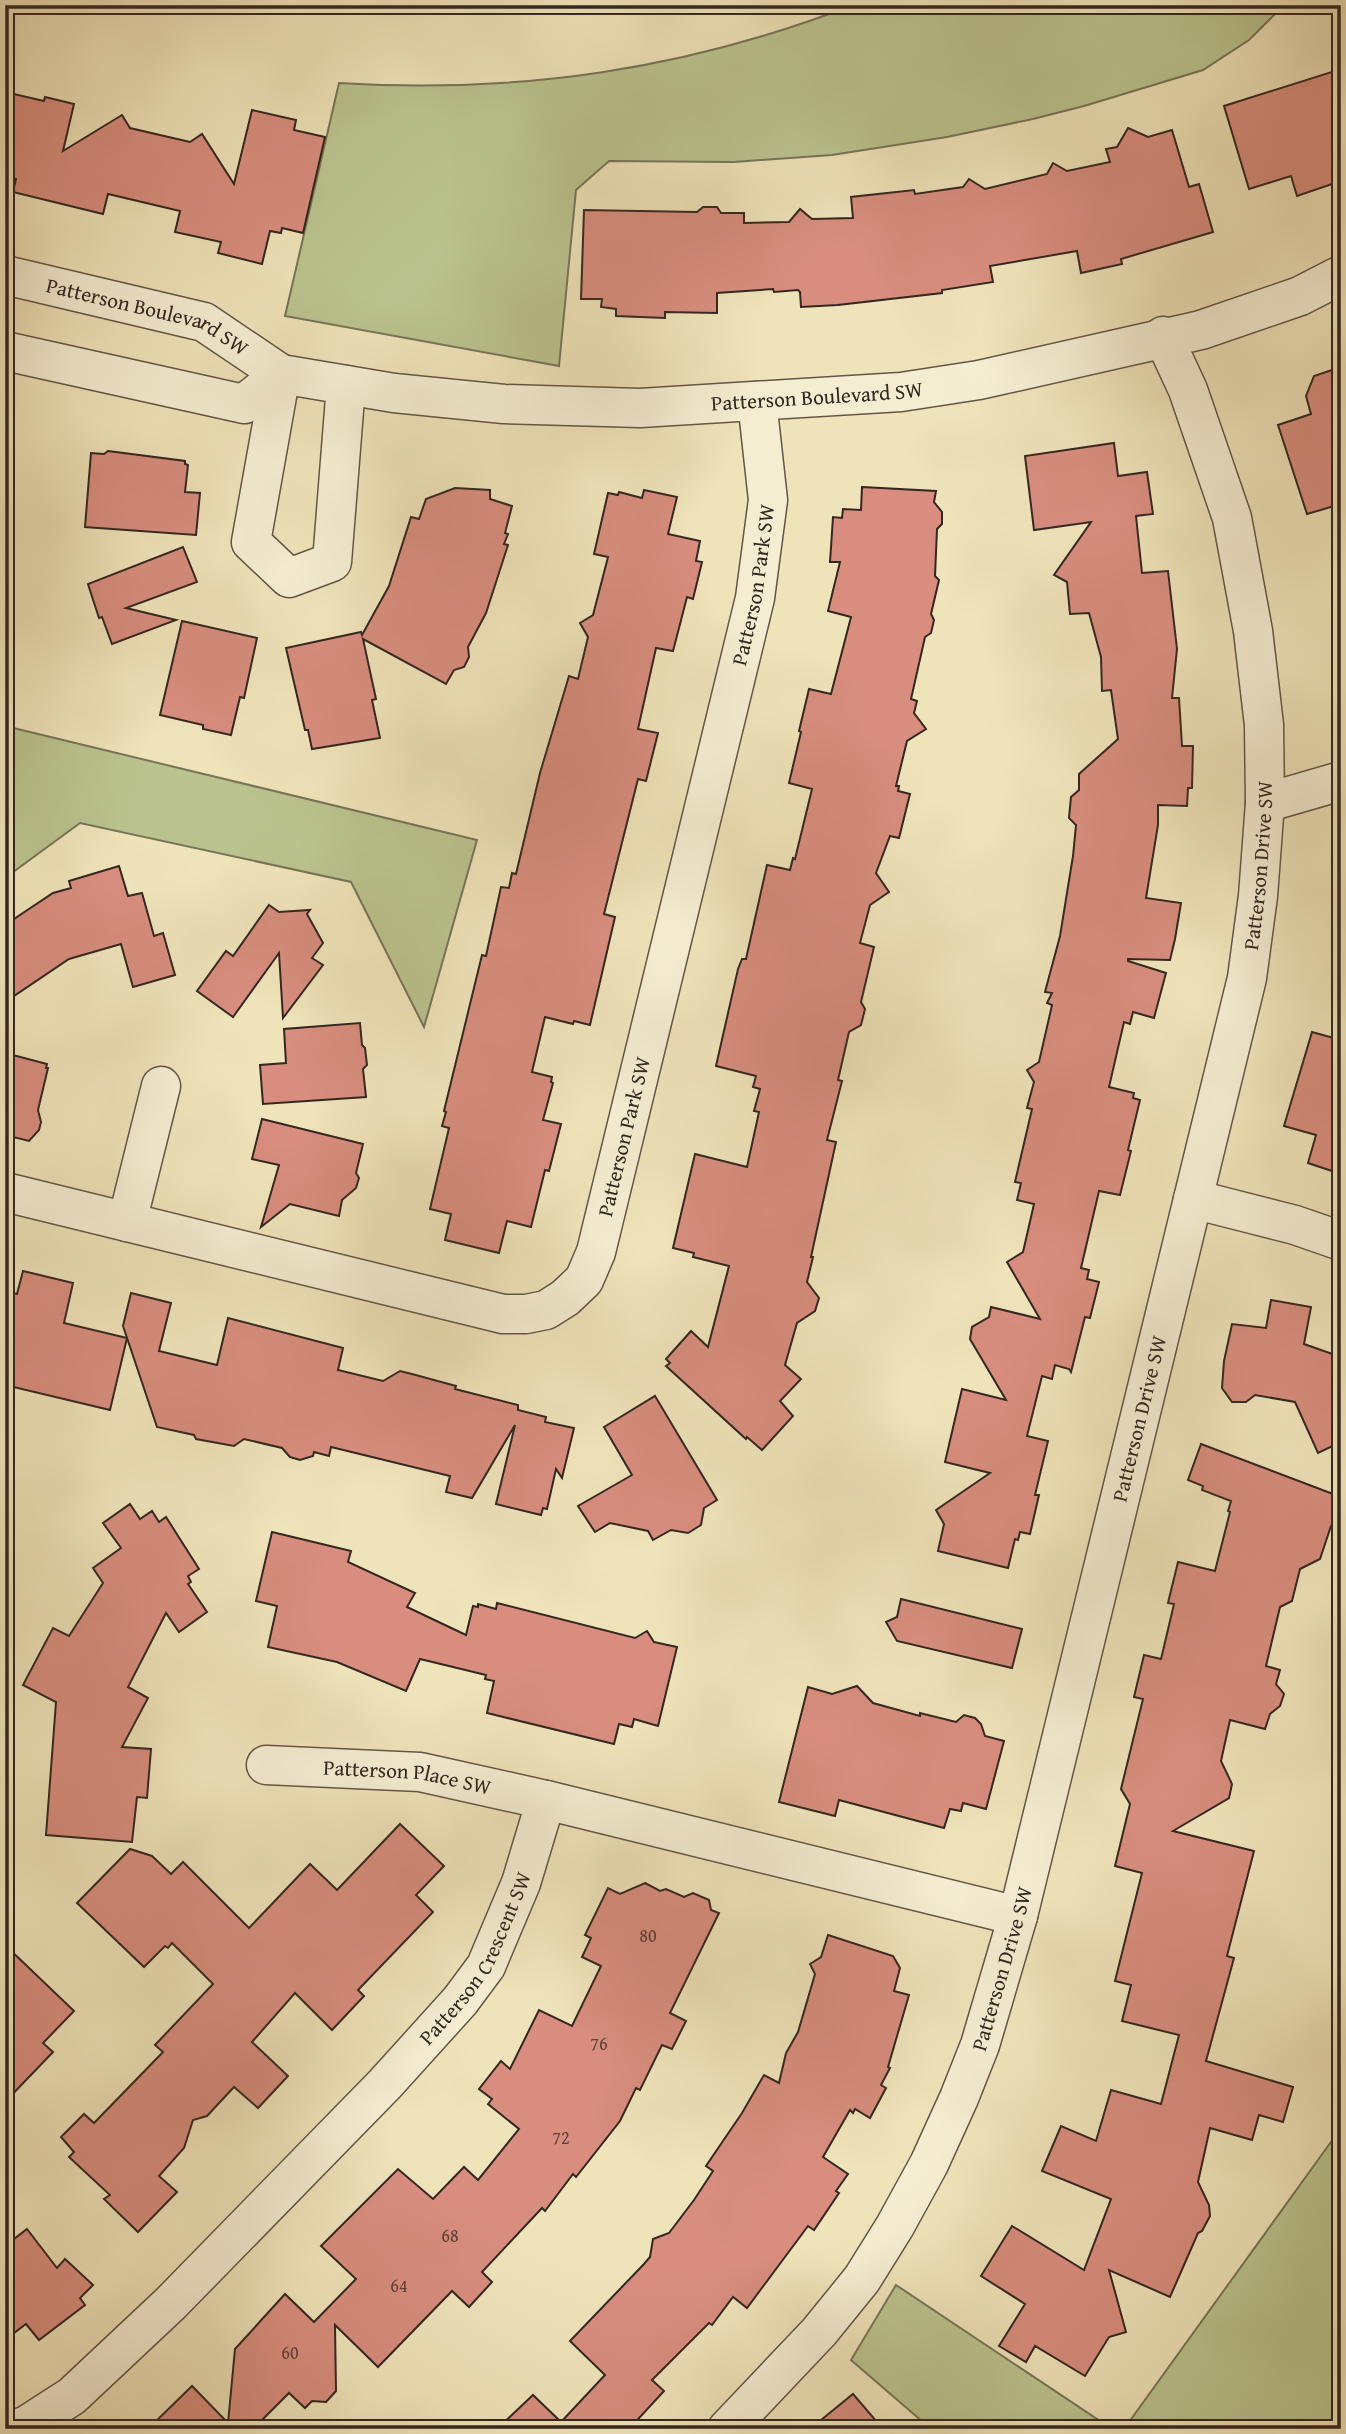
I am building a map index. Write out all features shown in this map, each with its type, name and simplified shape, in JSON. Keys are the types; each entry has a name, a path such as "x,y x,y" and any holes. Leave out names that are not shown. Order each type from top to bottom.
{"street":[{"name":"Patterson Boulevard SW","path":"5,275 204,322 281,374 394,393 504,404 640,408 901,391 979,380 1163,336 1201,330 1300,296 1341,275"},
{"name":"Patterson Drive SW","path":"727,2429 819,2332 862,2278 929,2164 980,2045 1018,1916 1247,978 1258,897 1265,803 1264,724 1253,631 1232,518 1188,390 1163,336"},
{"path":"5,351 244,404 281,374"},
{"path":"281,374 251,542 289,578 332,562 346,385"},
{"name":"Patterson Park SW","path":"5,1192 503,1314 526,1314 546,1310 565,1298 584,1280 596,1252 755,598 768,500 757,401"},
{"path":"1265,803 1341,781"},
{"path":"127,1222 161,1086"},
{"path":"1194,1199 1284,1222 1341,1241"},
{"name":"Patterson Place SW","path":"265,1765 420,1772 546,1800"},
{"path":"546,1800 1018,1916"},
{"name":"Patterson Crescent SW","path":"17,2429 72,2396 161,2312 385,2084 460,2001 486,1966 521,1883 546,1800"}],"green space":[{"path":"853,5 1284,5 1249,40 1203,70 1033,119 947,137 832,155 734,162 609,161 576,190 559,366 285,316 339,83 472,85 600,72 727,46"},
{"path":"5,726 477,840 424,1027 351,882 80,823 5,878"},
{"path":"1341,2128 1341,2429 1124,2429"},
{"path":"896,2285 1112,2429 931,2429 851,2360"}],"building":[{"path":"1341,69 1341,181 1297,196 1291,176 1249,189 1224,106"},
{"path":"5,92 44,101 45,97 74,104 63,151 122,115 130,128 190,142 202,134 234,184 252,110 296,120 294,130 325,137 303,233 282,228 281,233 270,231 262,264 218,253 221,242 175,232 180,211 108,194 103,214 13,192 16,179 5,176"},
{"path":"1128,128 1148,137 1172,130 1189,187 1199,184 1213,232 1121,259 1122,264 1081,273 1077,251 990,266 993,282 942,290 942,293 838,305 801,307 798,290 717,293 717,313 665,312 665,318 616,316 616,309 601,307 602,299 581,299 584,210 697,212 703,207 717,207 721,213 744,213 744,223 789,222 800,209 812,219 853,218 851,197 914,190 915,194 963,187 969,179 985,189 1047,174 1053,163 1067,171 1110,162 1106,149 1117,147"},
{"path":"1341,367 1341,504 1307,514 1278,425 1311,414 1306,396 1314,376"},
{"path":"1114,443 1118,476 1147,472 1153,514 1136,516 1142,573 1168,571 1177,649 1172,698 1179,698 1182,746 1193,746 1192,788 1188,788 1187,806 1158,805 1158,825 1146,898 1181,903 1175,939 1170,960 1128,959 1166,973 1154,1018 1133,1012 1130,1024 1124,1022 1109,1087 1134,1093 1133,1098 1140,1100 1128,1150 1131,1151 1120,1195 1099,1191 1081,1268 1089,1270 1087,1279 1099,1282 1090,1318 1085,1317 1071,1372 1055,1365 1052,1379 1042,1376 1027,1436 1048,1441 1035,1495 1039,1495 1030,1534 1020,1532 1018,1540 1015,1539 1008,1568 938,1551 944,1524 936,1510 990,1473 945,1462 962,1389 1006,1400 970,1339 972,1327 989,1317 991,1307 1040,1319 1007,1262 1023,1252 1034,1204 1017,1200 1021,1183 1015,1182 1032,1109 1027,1108 1034,1082 1027,1070 1039,1062 1052,1005 1047,1003 1052,993 1045,992 1060,936 1073,856 1076,825 1069,818 1071,797 1079,790 1079,774 1118,739 1111,690 1102,691 1101,657 1089,613 1070,614 1067,582 1054,575 1091,522 1034,530 1025,456"},
{"path":"108,451 185,461 188,465 185,492 200,493 196,535 85,527 91,453 104,454"},
{"path":"862,487 936,491 934,502 942,512 942,524 937,529 935,576 939,580 931,614 934,620 931,633 925,637 911,699 917,701 914,713 926,729 907,741 896,786 899,786 898,791 910,794 899,838 890,836 876,873 889,892 870,905 860,943 874,947 861,1002 865,1009 861,1025 849,1032 838,1080 842,1081 827,1140 836,1142 807,1282 819,1298 815,1311 797,1323 785,1365 801,1379 780,1401 793,1416 762,1450 747,1437 746,1439 666,1366 670,1363 666,1359 691,1331 708,1347 729,1266 693,1257 694,1253 673,1248 695,1154 747,1167 759,1112 754,1111 760,1089 753,1087 756,1076 716,1066 738,969 742,959 746,959 767,865 790,870 793,858 795,859 812,789 789,783 801,732 799,731 809,689 831,694 851,617 828,611 840,562 830,562 833,517 842,518 843,509 861,510"},
{"path":"455,488 490,490 490,499 512,506 505,533 508,534 504,544 508,545 486,613 468,647 469,657 464,667 454,670 446,684 363,639 376,699 372,700 380,738 312,749 286,648 361,632 362,635 389,586 411,517 419,519 426,499"},
{"path":"644,490 677,497 668,534 700,541 696,561 702,562 693,599 687,597 673,651 656,648 638,729 658,733 646,781 638,779 604,914 615,917 590,1025 545,1017 532,1072 552,1077 553,1083 543,1120 561,1124 549,1171 545,1170 531,1227 507,1221 499,1253 445,1240 451,1214 430,1209 449,1128 442,1126 446,1112 444,1111 482,955 486,956 501,887 509,888 512,873 516,874 540,773 569,676 578,679 588,637 580,623 593,615 608,557 594,554 608,493 618,495 619,492 642,498"},
{"path":"183,547 197,582 126,608 176,620 112,644 102,617 99,618 88,584"},
{"path":"182,621 257,638 244,698 240,697 231,735 160,715"},
{"path":"119,866 128,896 142,893 154,936 163,933 175,975 133,987 121,944 69,959 5,1002 5,925 53,893 71,888 69,881"},
{"path":"269,905 279,912 310,910 307,914 323,943 312,958 323,965 283,1018 279,953 233,1017 197,991 226,951 233,956"},
{"path":"360,1023 367,1065 363,1069 366,1097 263,1104 260,1065 286,1063 284,1029"},
{"path":"1312,1032 1341,1040 1341,1174 1308,1163 1316,1135 1284,1126"},
{"path":"5,1053 47,1064 38,1110 41,1122 39,1130 29,1141 5,1135"},
{"path":"262,1119 363,1144 356,1173 359,1178 356,1188 342,1200 339,1216 290,1204 261,1227 279,1165 252,1159"},
{"path":"23,1271 73,1283 64,1323 127,1338 110,1410 5,1385 5,1291 17,1294"},
{"path":"131,1293 171,1303 159,1351 217,1365 228,1318 343,1348 338,1370 383,1381 400,1371 518,1405 518,1410 546,1417 545,1422 574,1428 562,1478 556,1469 547,1509 543,1508 541,1515 496,1504 515,1425 472,1498 446,1492 450,1476 331,1447 329,1456 314,1452 313,1456 300,1460 290,1457 282,1448 244,1439 234,1446 196,1439 194,1435 157,1427 123,1326"},
{"path":"1271,1300 1311,1307 1304,1344 1341,1357 1341,1442 1318,1453 1295,1402 1255,1395 1246,1402 1232,1402 1222,1388 1224,1361 1232,1324 1266,1328"},
{"path":"655,1396 717,1500 704,1508 701,1525 688,1533 671,1530 653,1540 648,1531 610,1523 595,1532 578,1506 632,1475 604,1427"},
{"path":"1201,1444 1341,1497 1341,1522 1331,1526 1320,1559 1300,1569 1292,1601 1280,1607 1266,1666 1280,1670 1276,1684 1284,1694 1280,1706 1270,1714 1265,1729 1230,1720 1221,1761 1232,1784 1229,1798 1173,1831 1254,1851 1227,1956 1234,1958 1206,2061 1293,2087 1283,2122 1259,2115 1252,2140 1210,2128 1198,2182 1209,2205 1210,2216 1202,2231 1198,2233 1170,2297 1109,2270 1126,2332 1109,2337 1085,2376 1035,2346 1026,2362 999,2346 1025,2304 981,2276 1012,2226 1084,2270 1111,2199 1042,2171 1061,2126 1096,2141 1111,2090 1161,2104 1179,2035 1122,2021 1131,1985 1115,1981 1142,1873 1115,1866 1130,1804 1121,1789 1143,1699 1134,1697 1144,1655 1161,1659 1174,1604 1168,1603 1178,1562 1215,1571 1230,1512 1231,1501 1202,1490 1203,1486 1188,1480"},
{"path":"130,1504 140,1519 152,1511 159,1522 166,1517 199,1569 188,1576 191,1582 188,1584 207,1612 179,1632 166,1613 128,1687 148,1698 122,1747 151,1749 147,1798 137,1797 132,1842 46,1835 56,1702 23,1685 53,1628 69,1636 103,1583 93,1568 121,1548 103,1523"},
{"path":"272,1532 351,1551 348,1562 415,1593 407,1607 466,1635 473,1606 478,1607 478,1604 496,1609 497,1603 635,1638 647,1631 654,1642 677,1647 658,1726 634,1719 632,1727 619,1724 614,1744 487,1713 494,1681 485,1679 486,1675 420,1659 406,1691 337,1662 268,1647 277,1606 256,1601"},
{"path":"901,1599 1022,1629 1012,1668 897,1641 886,1622 897,1617"},
{"path":"857,1686 873,1703 920,1716 920,1713 956,1722 964,1715 975,1718 981,1724 985,1736 1004,1741 986,1809 963,1803 961,1811 950,1809 944,1828 839,1800 835,1816 779,1802 808,1687 832,1694"},
{"path":"400,1824 444,1866 416,1895 433,1912 358,1990 364,1996 332,2030 295,1993 252,2042 288,2076 258,2108 234,2087 207,2116 193,2120 184,2148 159,2176 177,2192 138,2232 104,2199 110,2195 69,2157 74,2152 61,2137 84,2114 94,2123 163,2052 155,2045 213,1984 172,1943 168,1948 165,1946 144,1967 77,1903 130,1849 152,1856 171,1874 183,1862 249,1928 310,1864 337,1890"},
{"path":"645,1883 660,1891 666,1889 684,1897 693,1893 709,1900 711,1910 719,1913 670,2013 686,2021 672,2049 662,2045 640,2090 636,2088 620,2121 576,2177 573,2174 545,2211 542,2208 482,2272 492,2282 469,2307 452,2291 378,2367 335,2325 336,2391 326,2402 312,2401 305,2408 289,2393 253,2429 148,2429 192,2386 228,2423 235,2349 285,2294 314,2322 356,2279 321,2246 398,2169 433,2199 464,2167 478,2180 519,2129 488,2104 492,2099 479,2089 501,2061 510,2069 539,2010 572,2026 601,1966 582,1957 591,1938 585,1935 608,1888 620,1894"},
{"path":"828,1935 893,1956 900,1968 894,1991 909,1995 888,2067 890,2068 881,2085 886,2088 870,2118 855,2109 853,2113 850,2110 823,2157 848,2174 836,2191 839,2193 814,2230 808,2226 747,2308 733,2297 712,2325 709,2323 652,2380 664,2391 629,2429 497,2429 533,2395 561,2422 605,2375 570,2341 650,2257 653,2239 669,2233 694,2200 713,2171 706,2166 764,2075 779,2083 786,2053 798,2032 815,1974 810,1964 821,1957"},
{"path":"5,1945 74,2011 43,2043 53,2052 5,2102"},
{"path":"27,2229 57,2268 65,2259 93,2285 80,2298 85,2305 39,2340 26,2324 5,2340 5,2246"},
{"path":"853,2394 883,2429 810,2429"}]}
